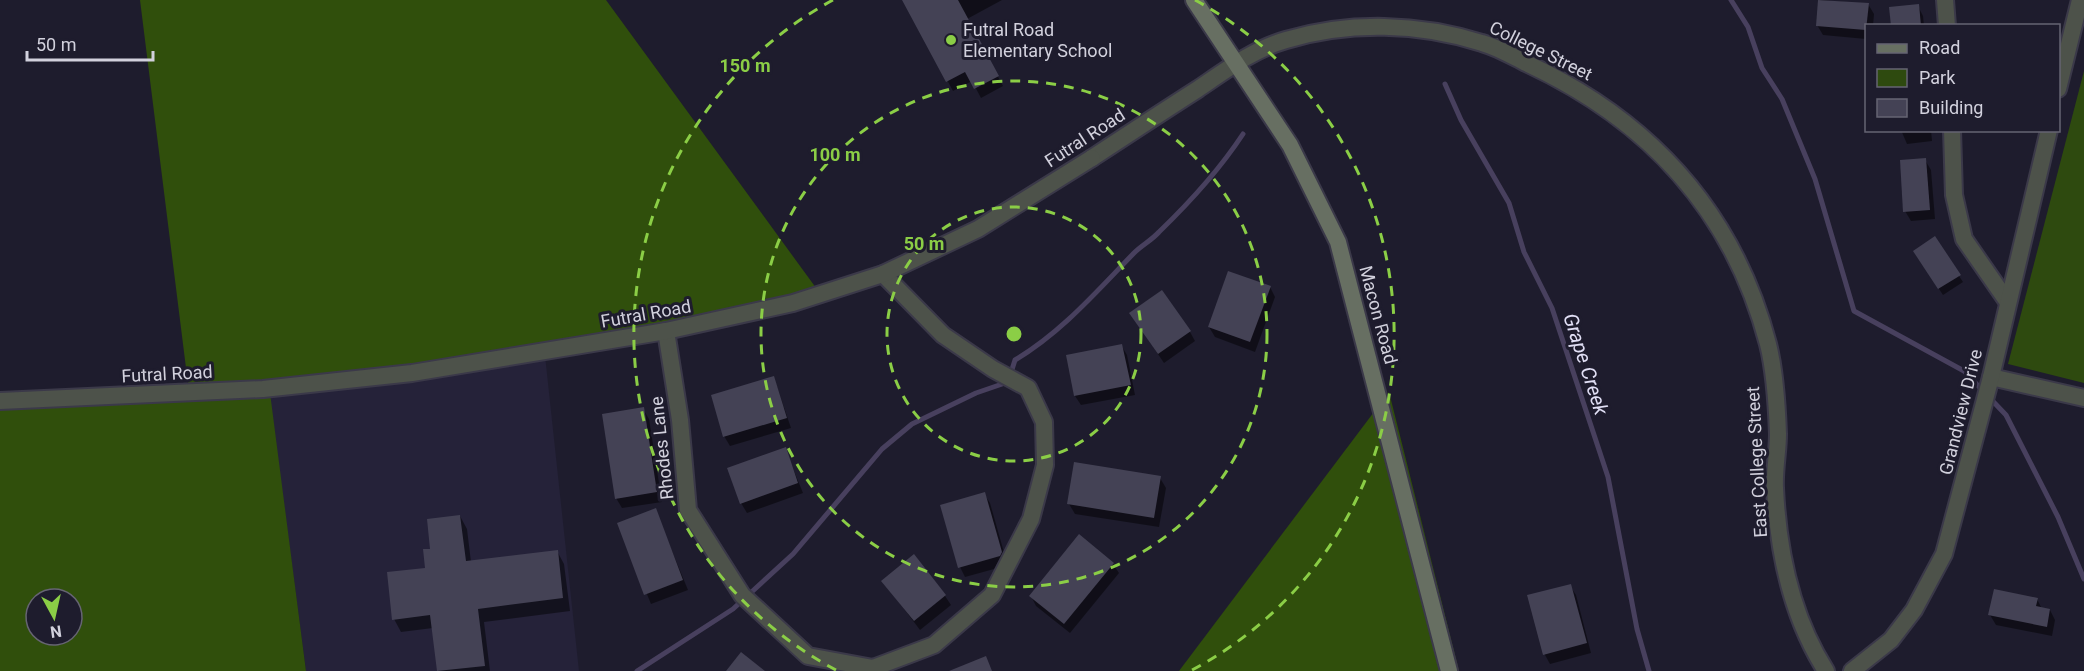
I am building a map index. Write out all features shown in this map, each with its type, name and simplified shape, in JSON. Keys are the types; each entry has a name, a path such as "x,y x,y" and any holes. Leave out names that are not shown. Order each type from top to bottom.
{"main road":[{"name":"Macon Road","path":"1194,0 1290,145 1338,242 1449,671"}],"street":[{"path":"1946,0 1947,24"},
{"path":"2060,78 2074,1"},
{"name":"College Street","path":"1237,63 1263,47 1285,40 1314,32 1352,28 1395,26 1484,43 1572,84 1622,118 1666,158 1691,187 1731,249"},
{"name":"Futral Road","path":"0,401 293,386 431,370 666,331 793,303 883,274 978,229 1237,63"},
{"path":"1952,132 1954,195 1965,239 2007,301"},
{"name":"Grandview Drive","path":"1852,671 1891,640 1914,610 1935,573 1955,519 2049,132"},
{"name":"East College Street","path":"1731,249 1756,307 1769,347 1778,434 1774,486 1786,577 1809,643 1826,671"},
{"name":"Rhodes Lane","path":"666,331 680,420 688,510 742,595 808,656 872,669 934,645 992,595 1031,519 1045,465 1044,422 1029,388 993,369 943,335 883,274"},
{"path":"1991,377 2084,398"}],"shaded area":[{"path":"544,346 579,671 306,671 268,385"}],"green space":[{"path":"140,0 606,0 819,292 789,306 544,346 269,385 306,671 0,671 0,402 190,400"},
{"path":"2084,71 2084,383 2008,364"},
{"path":"1389,392 1459,671 1179,671"}],"building":[{"name":"Futral Road Elementary School","path":"902,0 958,0 999,76 974,89 965,72 946,82"},
{"path":"1818,0 1869,3 1865,30 1816,26"},
{"path":"1919,4 1921,24 1891,24 1889,7"},
{"path":"1926,158 1930,210 1903,212 1900,160"},
{"path":"1935,236 1961,275 1938,289 1913,251"},
{"path":"1228,271 1271,286 1250,342 1208,327"},
{"path":"1162,290 1191,331 1158,354 1129,313"},
{"path":"1122,344 1131,385 1074,396 1066,355"},
{"path":"774,376 787,418 723,437 711,395"},
{"path":"644,407 657,492 615,499 602,414"},
{"path":"786,447 798,483 740,504 727,468"},
{"path":"1074,462 1161,476 1154,518 1067,504"},
{"path":"985,492 1002,552 1000,556 958,568 940,505"},
{"path":"656,508 683,580 644,595 617,523"},
{"path":"460,515 466,561 558,550 563,598 478,609 485,666 437,671 430,615 392,620 387,572 425,568 423,549 430,549 427,519"},
{"path":"1079,534 1114,563 1064,624 1029,596"},
{"path":"914,554 946,595 914,621 881,581"},
{"path":"1571,584 1587,643 1543,655 1527,595"},
{"path":"1994,589 2038,598 2036,606 2050,609 2047,627 1988,615"},
{"path":"741,652 765,671 726,671"},
{"path":"986,656 992,671 949,671"}],"waterway":[{"path":"1731,0 1748,27 1762,68 1782,99 1815,179 1854,311 1964,371 2006,415 2058,517 2084,579"},
{"name":"Grape Creek","path":"1445,84 1461,120 1509,203 1524,252 1552,308 1608,477 1637,629 1649,671"},
{"path":"637,671 733,609 793,554 882,449 912,424 976,393 1008,382 1015,360 1064,324 1134,253 1156,235 1204,185 1243,134"}],"place":[{"name":"Futral Road Elementary School","path":"951,40"}]}
